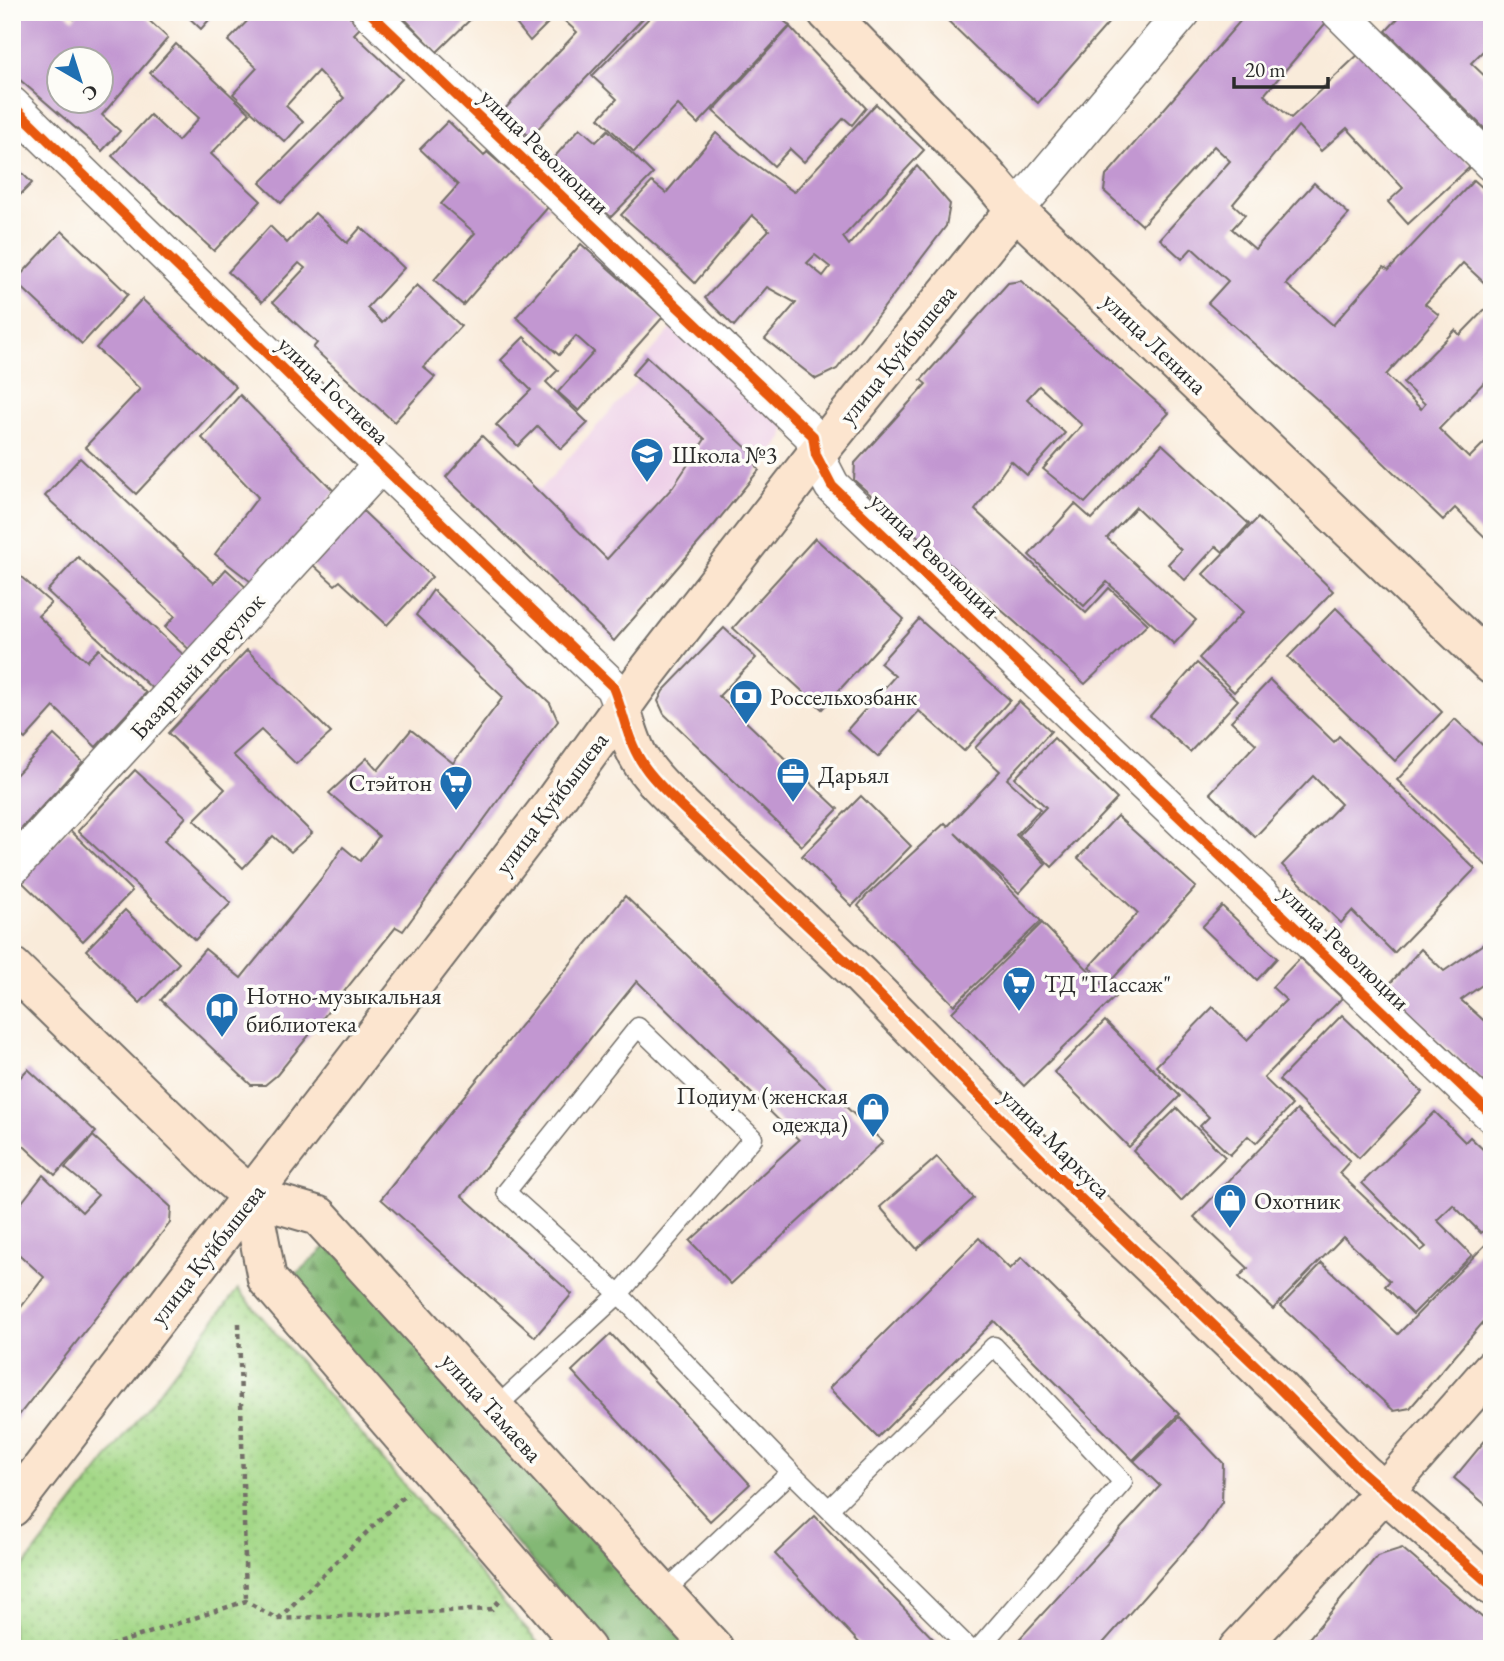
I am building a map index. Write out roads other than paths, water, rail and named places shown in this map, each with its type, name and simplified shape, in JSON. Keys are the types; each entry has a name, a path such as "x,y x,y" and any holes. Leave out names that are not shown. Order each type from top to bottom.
{"main road":[{"name":"улица Ленина","path":"827,12 987,176 1016,210 1492,665"},
{"name":"улица Куйбышева","path":"12,1507 552,804 621,708 816,455 1016,210"},
{"name":"улица Маркуса","path":"621,708 641,761 662,786 860,975 1070,1188 1276,1385 1362,1472 1492,1586"},
{"name":"улица Тамаева","path":"12,967 251,1196 318,1216 713,1649"},
{"path":"251,1196 267,1279 586,1649"},
{"path":"1238,1649 1384,1492 1492,1369"}],"street":[{"name":"улица Революции","path":"369,12 813,436 816,455 832,486 1492,1115"},
{"name":"улица Куйбышева","path":"1016,210 1182,12"},
{"path":"1339,12 1492,164"},
{"name":"улица Гостиева","path":"12,105 613,687 621,708"},
{"name":"Базарный переулок","path":"12,868 381,465"}],"lane":[{"path":"494,1409 619,1294 753,1138 638,1027 506,1192 619,1294 791,1472 970,1649"},
{"path":"829,1509 995,1346 1123,1482 978,1649"},
{"path":"663,1593 791,1472"}],"place":[{"name":"Школа №3","path":"647,484"},
{"name":"Россельхозбанк","path":"746,726"},
{"name":"Дарьял","path":"793,804"},
{"name":"Стэйтон","path":"456,812"},
{"name":"ТД \"Пассаж\"","path":"1019,1013"},
{"name":"Нотно-музыкальная библиотека","path":"222,1039"},
{"name":"Подиум (женская одежда)","path":"873,1139"},
{"name":"Охотник","path":"1230,1230"}]}
